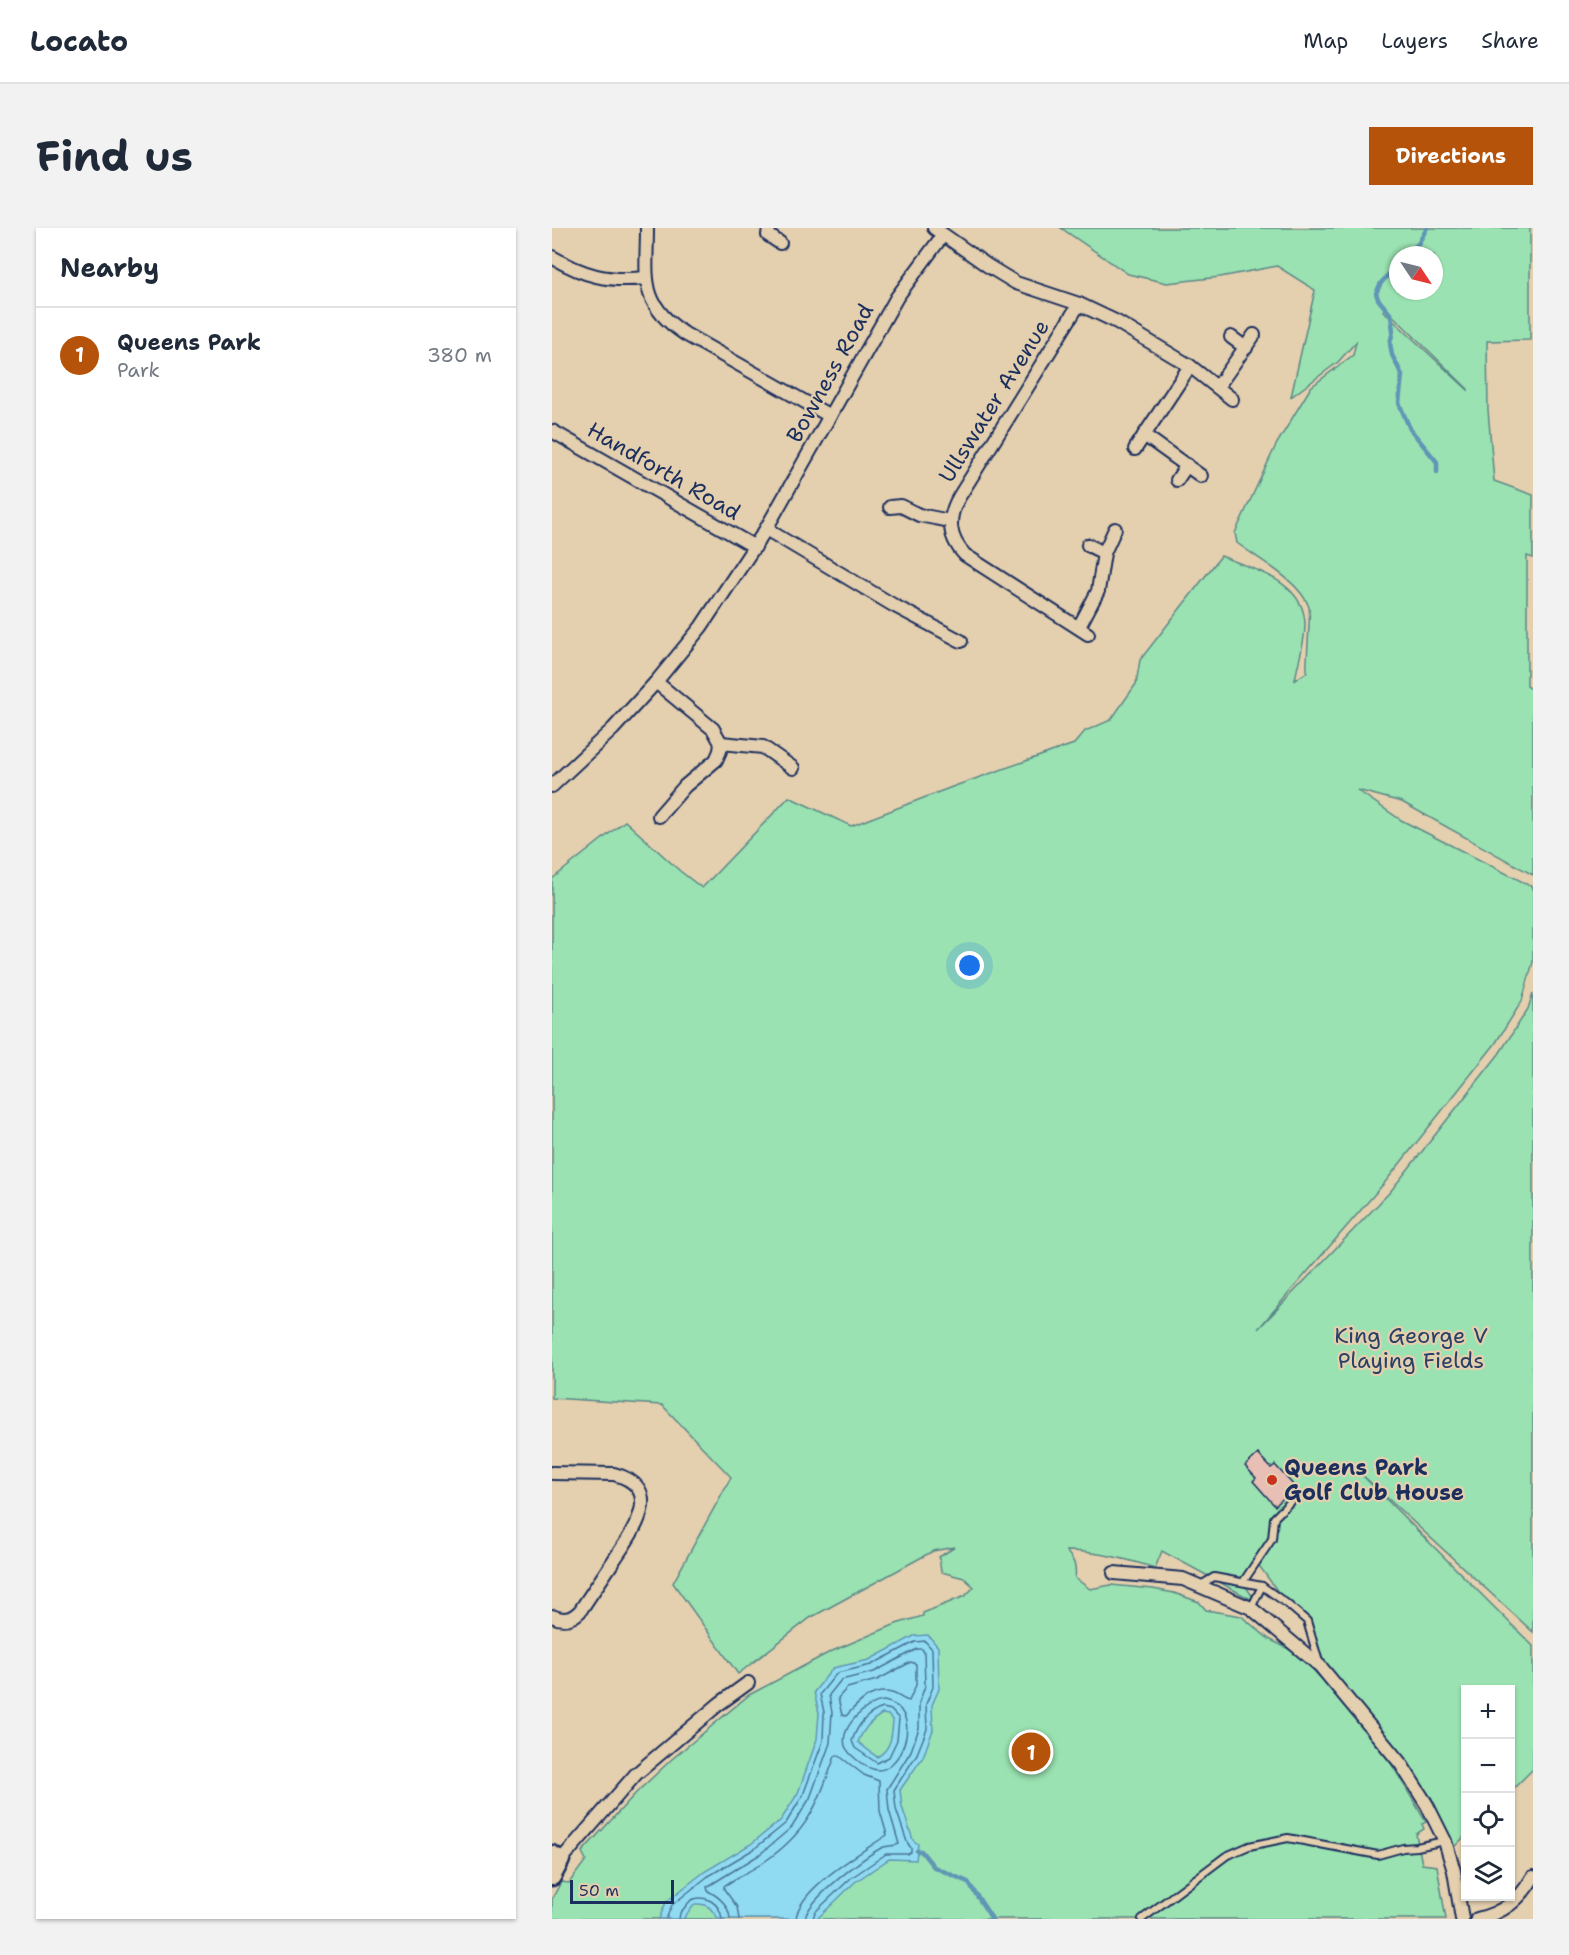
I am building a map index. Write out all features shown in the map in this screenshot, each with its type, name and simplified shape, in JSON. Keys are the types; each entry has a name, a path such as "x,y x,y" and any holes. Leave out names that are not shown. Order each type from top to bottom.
{"street":[{"path":"647,228 645,278 658,312 670,324 830,416"},
{"path":"769,228 768,235 780,243"},
{"path":"939,231 1016,283 1079,304 1117,322 1190,366 1232,399"},
{"name":"Bowness Road","path":"552,786 585,757 656,682 701,627 766,529 897,297 939,231"},
{"path":"552,257 594,276 621,280 645,278"},
{"name":"Ullswater Avenue","path":"950,521 951,513 959,497 1079,304"},
{"path":"1218,386 1254,335"},
{"path":"1231,337 1246,348"},
{"path":"1135,449 1190,366"},
{"name":"Handforth Road","path":"552,431 755,546"},
{"path":"1144,435 1202,476"},
{"path":"1177,480 1187,465"},
{"path":"890,507 901,506 919,515 950,521 953,539 965,555 1084,631 1098,591 1104,553 1115,529"},
{"path":"766,529 893,605 961,641"},
{"path":"1088,545 1104,553"},
{"path":"656,682 713,729 721,743 716,760 685,786 659,816"},
{"path":"721,743 763,747 793,768"},
{"path":"552,1473 623,1476 637,1486 641,1493 643,1509 635,1527 580,1611 570,1619 563,1620 552,1616"},
{"path":"1114,1573 1183,1579 1251,1608 1320,1666 1401,1764 1427,1805 1445,1841 1454,1871 1462,1919"},
{"path":"552,1877 556,1857 636,1774 719,1704 748,1683"},
{"path":"1477,1919 1491,1916 1512,1904 1531,1884"}],"lane":[{"path":"1243,1582 1272,1539 1274,1518 1292,1500"},
{"path":"1199,1586 1214,1576 1263,1586 1307,1621 1320,1666"},
{"path":"1251,1608 1263,1586"},
{"path":"1142,1919 1226,1856 1249,1846 1288,1838 1378,1855 1402,1848 1445,1841"}],"green space":[{"name":"King George V Playing Fields","path":"1061,228 1530,228 1530,340 1487,341 1488,410 1494,481 1533,495 1533,558 1527,556 1527,686 1533,690 1533,875 1402,802 1357,790 1401,820 1533,887 1533,962 1522,1001 1495,1044 1386,1181 1258,1329 1390,1192 1499,1054 1528,1009 1533,993 1533,1632 1359,1472 1533,1646 1533,1769 1515,1787 1515,1685 1461,1685 1461,1840 1448,1853 1432,1798 1320,1666 1307,1621 1286,1603 1258,1564 1243,1582 1256,1602 1162,1551 1155,1568 1111,1556 1066,1551 1074,1563 1075,1578 1090,1589 1111,1585 1174,1593 1199,1602 1206,1610 1241,1616 1269,1639 1297,1653 1336,1694 1391,1763 1426,1822 1422,1824 1424,1829 1416,1834 1422,1864 1437,1866 1446,1919 552,1919 552,1899 561,1882 569,1883 586,1860 582,1852 636,1793 672,1759 749,1695 830,1652 896,1624 923,1616 923,1613 965,1596 974,1587 964,1578 941,1572 939,1557 955,1547 933,1551 810,1618 738,1674 673,1583 731,1477 662,1405 552,1398 552,879 625,821 702,888 789,797 851,826 1074,744 1085,731 1111,720 1136,684 1140,660 1221,556 1275,579 1297,598 1303,610 1305,632 1295,680 1307,672 1309,607 1304,597 1297,588 1267,563 1237,543 1235,533 1276,445 1311,387 1353,355 1356,342 1338,362 1291,397 1315,290 1277,266 1220,277 1167,283 1128,274","holes":["1385,308 1468,389 1383,311"]}],"water":[{"path":"928,1635 938,1647 939,1689 932,1705 933,1730 923,1757 900,1790 902,1807 913,1840 918,1844 916,1860 889,1859 855,1882 817,1919 719,1919 709,1907 695,1904 683,1919 659,1919 666,1902 704,1872 751,1844 781,1820 798,1793 817,1739 819,1713 814,1692 833,1668 869,1660 914,1636","holes":["882,1714 888,1715 893,1721 891,1737 888,1746 877,1757 858,1742 870,1723"]}],"building":[{"name":"Queens Park Golf Club House","path":"1258,1454 1271,1468 1275,1465 1295,1487 1275,1506 1253,1481 1256,1478 1245,1466"}],"waterway":[{"path":"1416,246 1427,228"},
{"path":"1389,274 1376,293 1391,315 1392,355 1402,375 1399,403 1410,429 1437,462 1437,472"},
{"path":"917,1851 921,1851 934,1867 968,1882 992,1919"}],"place":[{"name":"Queens Park Golf Club House","path":"1272,1480"},
{"name":"Queens Park","path":"1031,1752"}]}
